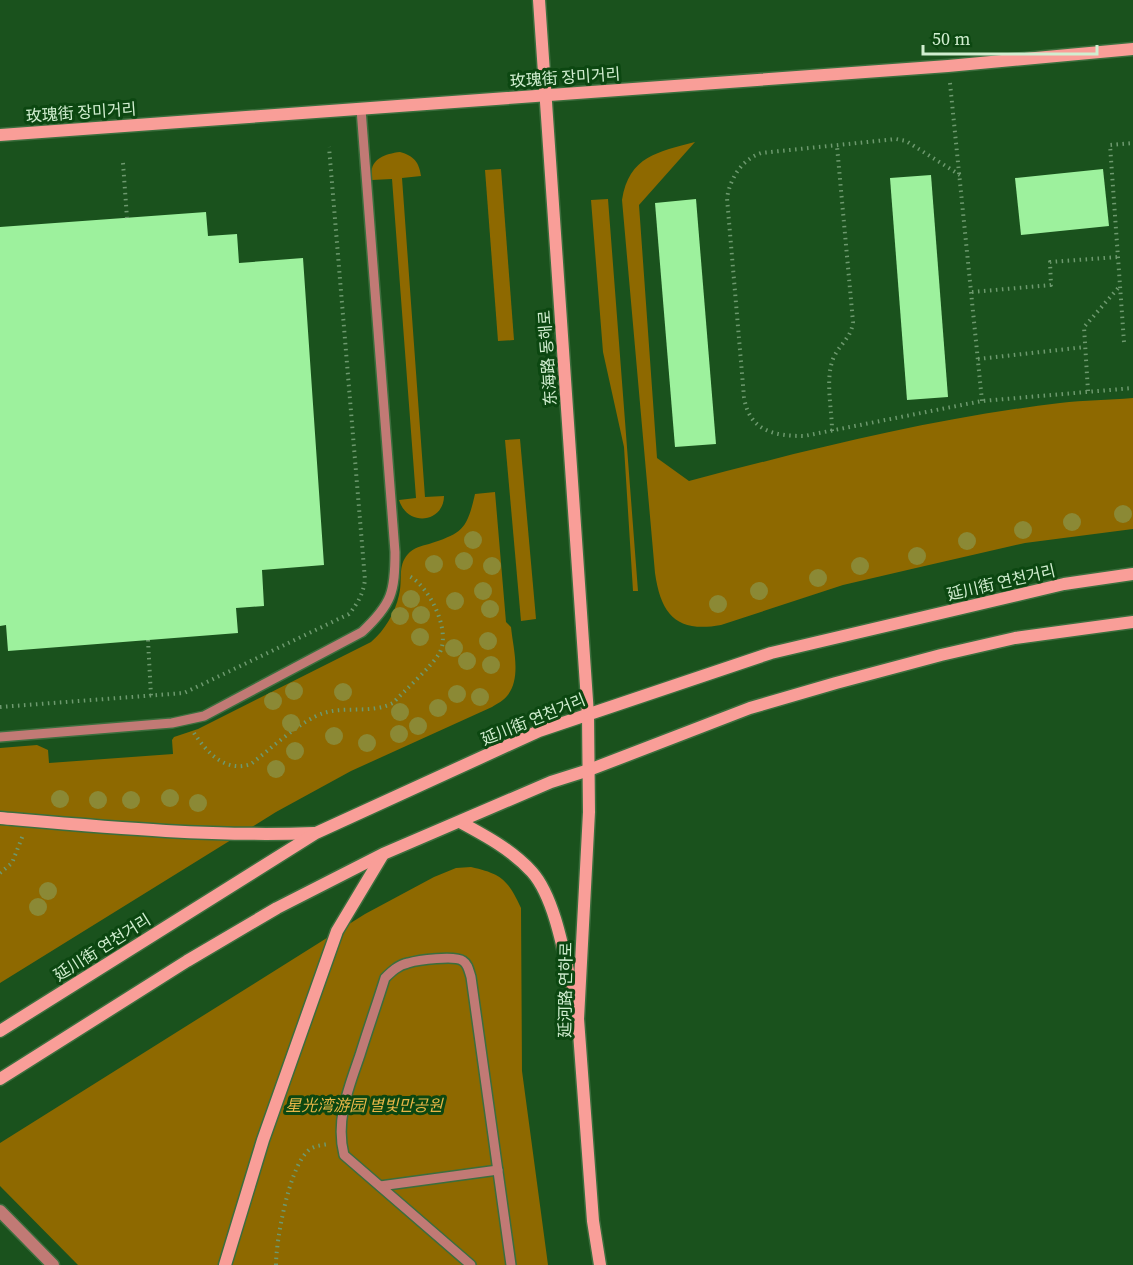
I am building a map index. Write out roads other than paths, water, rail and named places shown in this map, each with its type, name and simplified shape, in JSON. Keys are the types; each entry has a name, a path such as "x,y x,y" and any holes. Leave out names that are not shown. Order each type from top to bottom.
{"main road":[{"name":"东海路 동해로","path":"538,0 588,715"},
{"name":"玫瑰街 장미거리","path":"0,135 948,66 1133,49"},
{"name":"延川街 연천거리","path":"0,1030 316,833 539,732 771,653 1064,584 1133,574"},
{"path":"0,1079 277,908 383,854 551,782 589,770 750,708 836,683 1015,638 1133,622"},
{"name":"延河路 연하로","path":"588,715 589,812 579,1019 593,1221 600,1265"},
{"path":"0,818 260,835 316,833"},
{"path":"460,822 497,842 533,873 556,923 579,1019"},
{"path":"225,1265 263,1140 337,931 383,854"}],"street":[{"path":"0,1211 53,1265"}],"lane":[{"path":"0,737 172,723 204,716 362,632 380,615 389,600 395,580 395,552 361,109"},
{"path":"471,1265 344,1155 340,1131 344,1104 385,978 394,969 406,963 449,958 461,959 467,964 471,977 512,1265"},
{"path":"380,1186 498,1170"}],"park label":[{"name":"星光湾游园 별빛만공원","path":"364,1105"}]}
